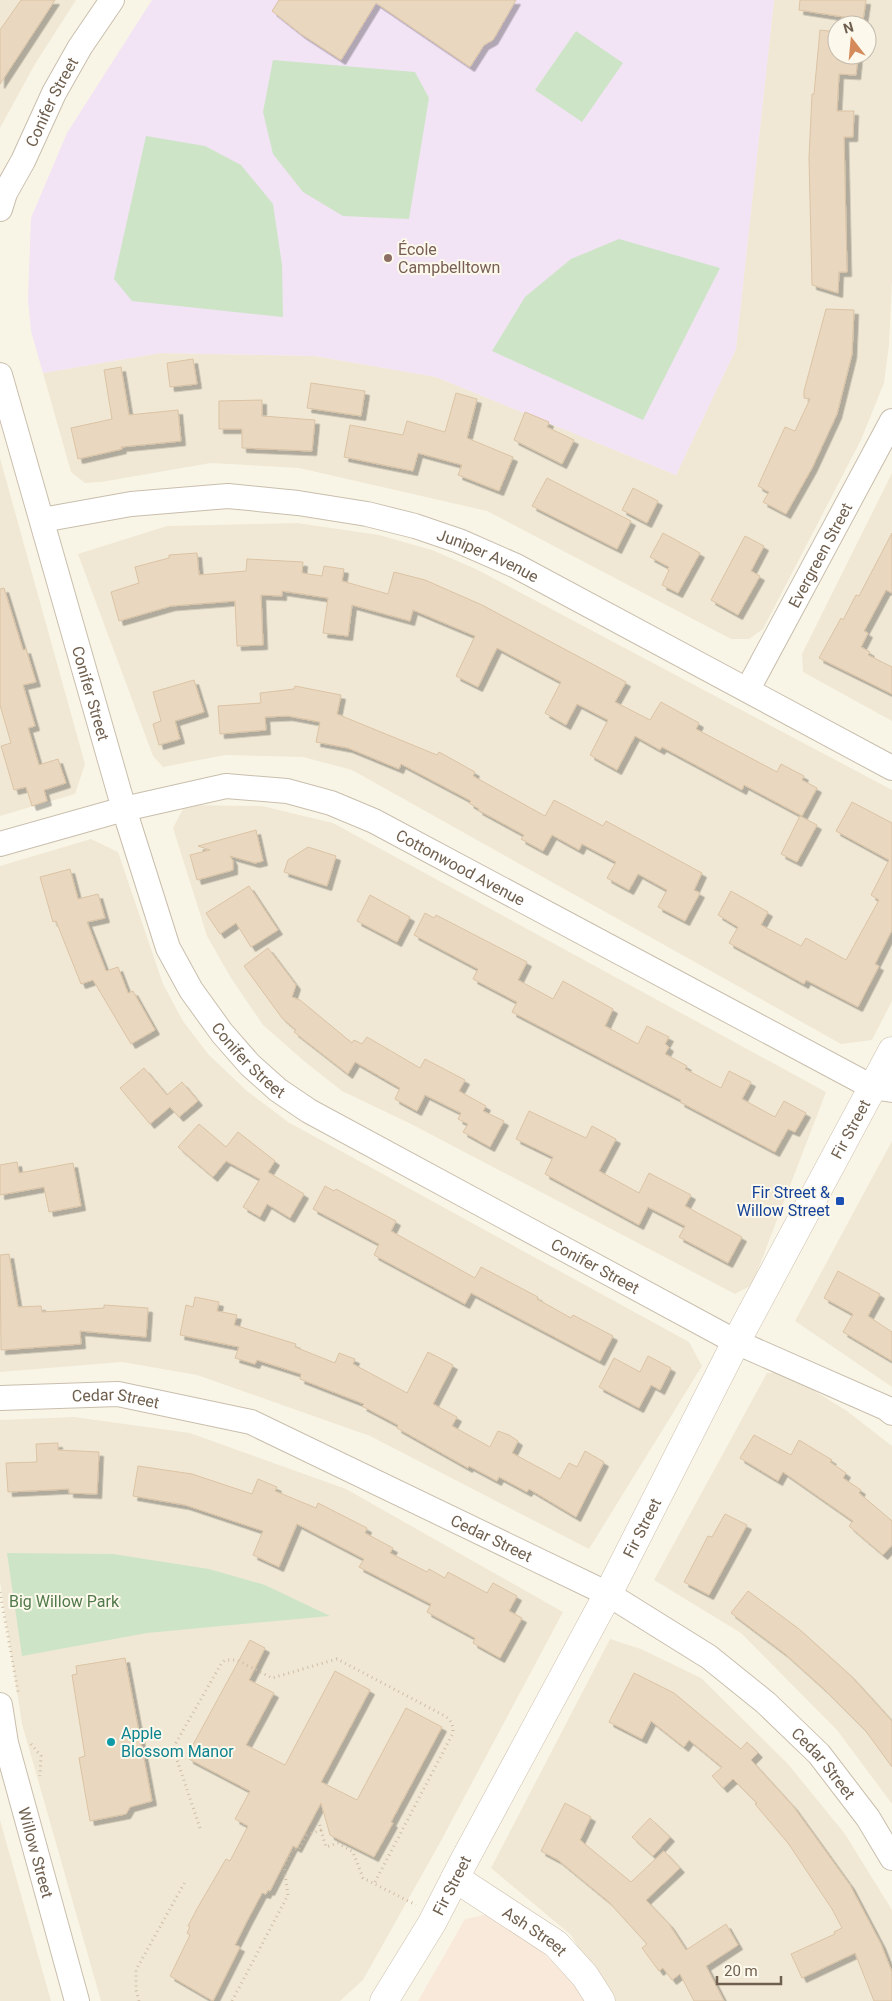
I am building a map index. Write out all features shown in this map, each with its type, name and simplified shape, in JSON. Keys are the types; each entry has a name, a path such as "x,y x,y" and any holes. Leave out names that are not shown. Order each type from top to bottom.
{"street":[{"name":"Conifer Street","path":"2,198 23,161 54,92 80,47 112,0"},
{"name":"Conifer Street","path":"0,376 124,808 168,948 190,990 222,1033 250,1065 278,1090 323,1120 736,1342 886,1408 892,1413"},
{"name":"Evergreen Street","path":"748,689 892,420"},
{"name":"Juniper Avenue","path":"42,520 131,504 228,496 298,503 377,517 450,538 516,566 892,768"},
{"name":"Cottonwood Avenue","path":"0,844 124,808 226,786 287,791 331,803 374,821 882,1088"},
{"name":"Fir Street","path":"384,2001 432,1924 454,1878 608,1594 736,1342 882,1088 892,1050"},
{"name":"Cedar Street","path":"0,1398 118,1394 251,1422 608,1594 709,1657 766,1703 819,1754 868,1818 892,1858"},
{"name":"Willow Street","path":"0,1705 3,1744 77,2001"},
{"name":"Ash Street","path":"454,1878 556,1944 585,1976 602,2001"}],"path":[{"path":"200,1828 173,1748 221,1664 225,1660 236,1660 272,1678 337,1659 445,1716 451,1720 453,1727 452,1733 374,1884"},
{"path":"319,1822 326,1847 338,1842 353,1852 363,1878 420,1907"},
{"path":"232,2001 288,1894 284,1866 293,1849 298,1850 307,1835 321,1830"},
{"path":"139,2001 136,1990 136,1970 186,1880"}],"shaded area":[{"path":"0,0 76,0 35,64 0,128"},
{"name":"École Campbelltown","path":"152,0 774,0 736,349 676,475 436,377 315,356 160,353 43,373 31,331 28,299 31,218 67,133"},
{"path":"774,0 892,0 892,279 889,345 884,383 861,440 763,629 749,639 731,639 487,511 299,468 211,463 101,482 85,483 71,472 43,373 160,353 315,356 436,377 676,475 736,349"},
{"path":"0,458 85,764 75,794 0,816"},
{"path":"892,473 892,721 803,672 802,654"},
{"path":"297,523 379,535 432,550 478,570 892,790 892,1001 872,1040 841,1044 352,770 303,757 225,755 163,767 153,756 78,554 167,526"},
{"path":"185,805 262,806 333,823 826,1092 752,1285 735,1294 413,1125 342,1091 304,1061 263,1025 231,978 207,936 173,828"},
{"path":"91,839 118,852 163,984 183,1021 208,1054 247,1091 288,1122 689,1342 702,1366 589,1549 370,1436 197,1375 122,1362 0,1372 0,866"},
{"path":"892,1141 892,1387 795,1321"},
{"path":"767,1373 785,1373 847,1411 892,1446 892,1804 837,1730 741,1633 654,1580"},
{"path":"74,1417 190,1433 346,1489 563,1612 442,1839 363,1980 340,2001 101,2001 22,1724 0,1582 0,1420"},
{"path":"610,1639 641,1649 701,1678 788,1764 845,1834 892,1910 892,2001 610,2001 571,1935 491,1868"},
{"path":"0,1820 51,2001 0,2001"},
{"path":"488,1914 535,1945 578,1988 586,2001 418,2001 465,1919"}],"green space":[{"path":"576,31 623,63 582,122 535,90"},
{"path":"273,60 415,72 429,98 409,219 343,216 303,192 273,154 263,112"},
{"path":"146,136 205,146 241,165 273,204 282,265 283,317 132,301 114,279"},
{"path":"619,239 720,268 643,420 492,351 525,297 571,259"},
{"name":"Big Willow Park","path":"7,1553 113,1554 209,1569 265,1585 330,1616 147,1633 22,1656"}],"building":[{"path":"21,0 55,0 0,84 0,30"},
{"path":"279,0 516,0 493,40 484,45 470,67 376,3 341,60 301,34 272,11"},
{"path":"800,0 866,0 864,15 831,15 799,10"},
{"path":"820,30 827,31 827,65 857,65 856,75 839,74 837,111 854,111 853,137 844,137 847,272 839,272 838,293 812,285 809,158 812,94 814,94"},
{"path":"826,309 854,310 852,354 837,414 812,468 786,514 763,502 769,492 758,486 785,427 795,431 810,399 804,398 804,391"},
{"path":"193,359 197,384 170,387 167,363"},
{"path":"121,367 129,415 178,410 181,441 121,447 122,449 78,459 71,428 112,419 104,370"},
{"path":"311,383 365,391 361,416 307,408"},
{"path":"456,393 477,399 467,438 513,457 499,491 458,475 462,465 418,453 413,471 344,457 350,425 403,435 407,421 445,432"},
{"path":"262,400 262,416 315,420 312,451 242,448 242,429 219,429 219,401"},
{"path":"525,412 549,422 547,427 574,440 562,464 514,440"},
{"path":"547,478 631,521 617,549 532,506"},
{"path":"633,488 658,501 647,523 622,510"},
{"path":"663,533 700,553 678,593 662,585 669,567 650,557"},
{"path":"892,533 892,593 886,590 864,631 868,633 861,647 870,652 868,655 892,667 892,694 819,658 841,618 843,620 856,595 859,596"},
{"path":"745,536 764,546 751,571 760,576 738,615 711,600"},
{"path":"197,553 199,575 246,571 247,559 303,562 302,573 322,576 324,566 344,569 342,581 388,594 394,572 425,580 482,605 626,682 615,702 650,720 661,702 699,723 696,729 777,772 781,764 804,776 802,780 817,788 802,816 744,785 742,790 662,747 660,750 635,736 617,770 590,755 608,720 577,704 566,725 545,713 561,682 497,648 478,687 456,676 475,636 413,610 410,621 352,605 348,636 323,633 328,598 282,591 282,596 261,595 263,645 237,646 235,601 171,606 119,621 111,592 139,583 135,567 169,558 169,555"},
{"path":"4,588 23,650 26,649 36,682 23,685 35,726 28,728 39,765 58,759 66,783 44,790 47,801 32,806 26,787 14,790 1,746 11,743 0,705 0,589"},
{"path":"194,680 204,712 175,721 180,739 159,745 153,724 161,721 153,692"},
{"path":"295,686 341,695 337,714 437,755 439,752 475,772 473,776 545,816 554,800 603,826 606,821 702,873 694,890 700,893 685,921 658,907 667,890 638,874 629,890 607,878 616,862 582,844 579,850 552,835 543,851 521,839 524,835 478,810 469,803 471,801 401,764 399,769 348,748 316,742 320,722 288,716 265,717 266,730 220,734 218,706 261,703 260,693 294,689"},
{"path":"852,802 892,823 892,930 875,964 879,966 858,1007 806,980 804,984 729,943 738,927 718,915 731,891 768,912 761,925 801,946 806,938 846,960 879,900 871,895 889,860 836,831"},
{"path":"800,816 817,825 797,862 781,854"},
{"path":"256,830 263,861 255,863 230,856 233,861 233,870 197,880 190,855 210,850 198,846"},
{"path":"308,847 336,856 327,886 284,872 288,860"},
{"path":"70,869 78,899 98,894 105,918 87,922 106,971 118,967 128,993 133,991 155,1030 131,1044 93,980 81,984 56,921 53,922 40,877"},
{"path":"249,886 278,930 251,947 236,923 220,934 206,913"},
{"path":"370,895 410,917 397,942 357,921"},
{"path":"425,913 434,918 436,915 527,962 518,980 553,999 563,981 613,1009 605,1026 638,1044 647,1026 669,1037 665,1044 669,1047 665,1054 687,1066 685,1069 721,1088 729,1071 751,1082 742,1099 775,1117 784,1101 806,1113 795,1132 788,1129 775,1152 680,1102 681,1100 512,1012 517,1002 473,979 478,969 414,935"},
{"path":"268,948 296,985 292,997 300,1000 352,1043 354,1040 362,1044 367,1037 420,1068 425,1059 465,1080 459,1091 486,1106 483,1111 504,1121 490,1147 463,1132 468,1124 458,1119 461,1113 425,1095 417,1111 395,1099 400,1088 355,1062 348,1074 294,1032 296,1030 282,1018 244,966"},
{"path":"144,1068 167,1095 182,1082 198,1101 179,1117 170,1107 150,1124 120,1088"},
{"path":"529,1111 586,1138 592,1126 616,1139 599,1171 639,1193 649,1173 691,1195 685,1206 742,1237 728,1263 679,1237 685,1226 648,1207 639,1225 545,1174 553,1157 516,1139"},
{"path":"199,1124 226,1147 238,1132 275,1161 268,1172 304,1194 290,1218 267,1204 260,1217 243,1207 260,1179 226,1161 213,1177 178,1147"},
{"path":"17,1162 19,1173 73,1163 81,1206 49,1212 44,1187 0,1195 0,1165"},
{"path":"325,1186 334,1191 336,1189 396,1221 391,1231 475,1278 481,1267 538,1297 537,1299 571,1318 573,1315 613,1336 600,1361 471,1293 465,1304 374,1255 379,1244 313,1209"},
{"path":"9,1254 18,1307 41,1306 42,1312 104,1308 104,1305 148,1308 146,1337 80,1331 81,1344 1,1350 0,1255"},
{"path":"838,1271 880,1294 868,1316 892,1332 892,1361 843,1332 853,1314 824,1298"},
{"path":"195,1297 219,1302 217,1311 237,1315 234,1325 296,1344 295,1347 335,1363 339,1353 355,1359 353,1364 407,1393 428,1352 453,1365 433,1404 457,1417 452,1426 490,1447 498,1431 509,1435 518,1441 512,1453 560,1479 569,1463 577,1467 585,1451 604,1462 576,1517 529,1489 527,1492 499,1477 497,1481 469,1466 468,1468 397,1428 398,1425 362,1406 364,1404 300,1379 301,1374 257,1360 255,1364 235,1358 239,1347 180,1335 186,1305 193,1307"},
{"path":"648,1356 671,1368 660,1390 651,1385 639,1408 599,1387 614,1358 640,1372"},
{"path":"754,1435 791,1455 799,1440 832,1460 830,1462 846,1473 843,1478 861,1490 859,1493 892,1521 892,1545 883,1555 849,1526 853,1521 783,1472 778,1481 740,1458"},
{"path":"58,1443 58,1450 99,1452 97,1494 69,1493 69,1489 8,1492 6,1463 37,1462 36,1444"},
{"path":"138,1466 192,1474 252,1494 258,1479 277,1487 275,1491 316,1508 318,1503 367,1528 365,1533 393,1548 390,1553 427,1572 429,1569 445,1578 448,1572 487,1593 493,1583 517,1596 509,1611 522,1618 500,1658 473,1643 475,1638 427,1612 431,1604 359,1567 364,1559 297,1524 279,1567 253,1555 263,1531 185,1505 133,1496"},
{"path":"725,1514 747,1525 709,1595 684,1582 708,1536 712,1537"},
{"path":"748,1591 799,1629 851,1676 892,1721 892,1767 865,1730 824,1689 784,1653 731,1613"},
{"path":"250,1640 265,1648 249,1680 274,1693 246,1745 285,1765 335,1671 370,1690 321,1782 357,1800 406,1708 442,1727 374,1857 330,1835 321,1803 297,1848 293,1846 270,1891 268,1890 266,1894 262,1893 235,1945 240,1947 213,2001 170,1976 190,1935 187,1933 190,1927 188,1926 226,1859 230,1861 248,1826 235,1819 250,1791 189,1759 189,1752"},
{"name":"Apple Blossom Manor","path":"125,1658 152,1801 130,1807 126,1814 90,1821 79,1758 85,1756 72,1675 77,1674 76,1666"},
{"path":"634,1673 674,1693 741,1749 747,1742 758,1753 751,1760 793,1806 850,1885 881,1944 892,1972 892,2001 874,2001 855,1953 802,1978 791,1954 835,1934 834,1932 842,1928 832,1909 788,1843 755,1804 757,1803 733,1779 723,1788 712,1776 722,1767 689,1740 684,1747 651,1721 642,1739 609,1722"},
{"path":"565,1803 591,1817 580,1840 631,1882 664,1851 680,1868 646,1900 669,1924 686,1950 726,1924 738,1945 706,1966 724,2001 694,2001 680,1974 672,1980 663,1968 659,1971 642,1948 647,1944 609,1902 558,1860 541,1851"},
{"path":"650,1818 670,1837 653,1856 632,1837"}],"place":[{"name":"École Campbelltown","path":"388,258"},
{"name":"Fir Street & Willow Street","path":"840,1201"},
{"name":"Apple Blossom Manor","path":"111,1742"}]}
